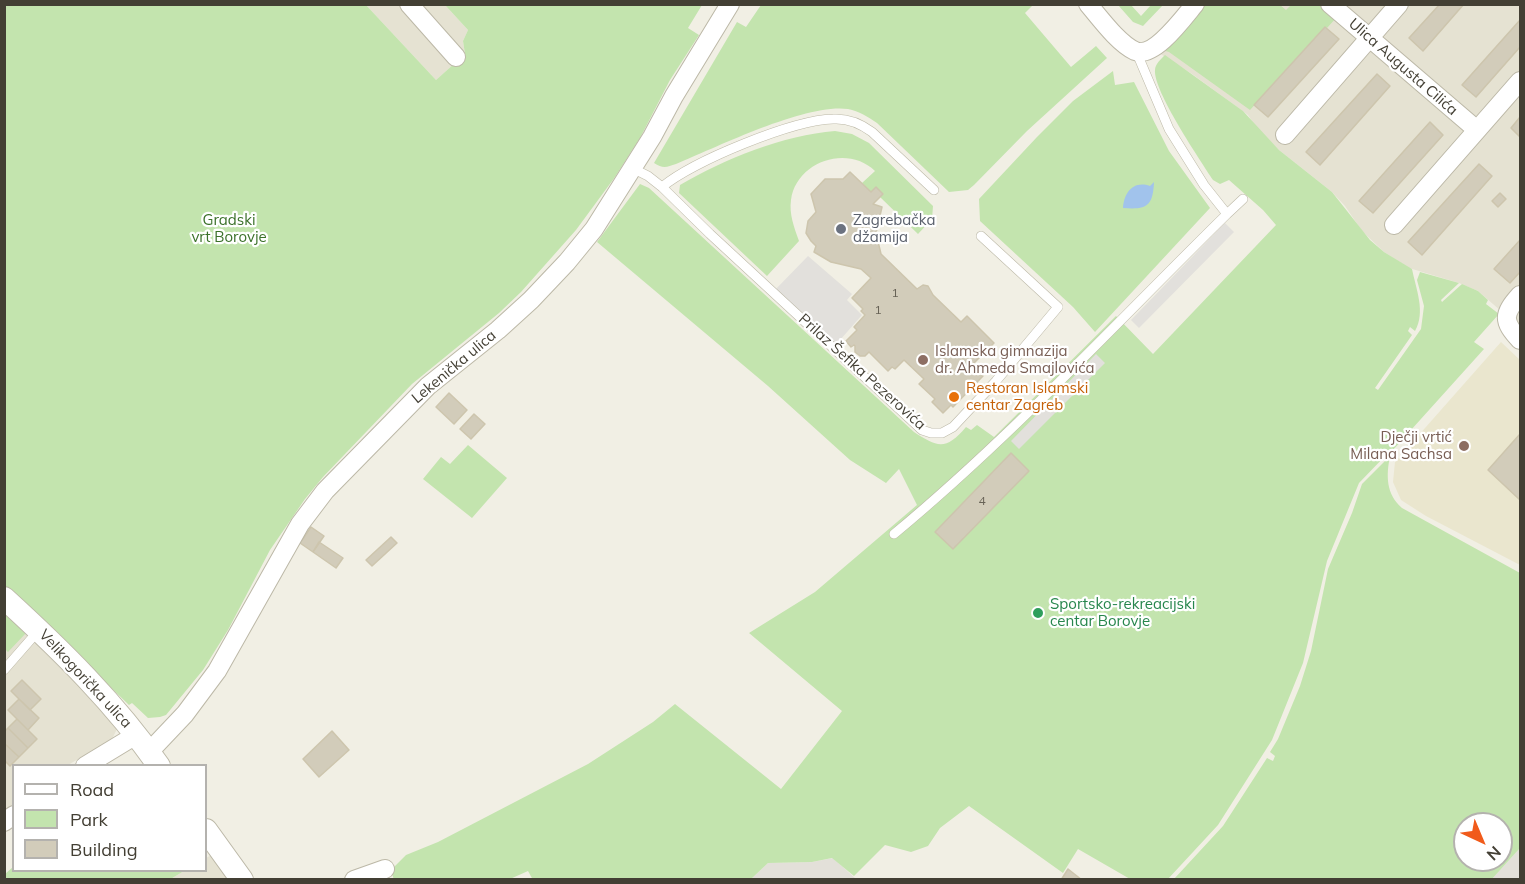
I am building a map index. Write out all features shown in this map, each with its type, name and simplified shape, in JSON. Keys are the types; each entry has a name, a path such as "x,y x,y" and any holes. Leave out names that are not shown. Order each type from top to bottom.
{"street":[{"path":"409,4 456,57"},
{"name":"Lekenička ulica","path":"89,764 148,750 185,714 217,670 300,524 325,491 428,386 498,330 567,262 594,229 730,4"},
{"path":"1088,4 1130,47 1143,52 1161,41 1195,4"},
{"name":"Ulica Augusta Cilića","path":"1330,4 1477,130"},
{"path":"1285,135 1399,4"},
{"path":"1394,225 1521,81"},
{"path":"1521,295 1511,305 1506,317 1508,327 1521,340"},
{"name":"Velikogorička ulica","path":"4,598 106,697 148,750"},
{"path":"207,831 242,879"},
{"path":"354,879 385,868"}],"lane":[{"path":"1130,47 1169,129 1200,179 1227,214"},
{"path":"632,168 648,176 662,187 689,168 783,130 832,118 847,119 872,132 934,190"},
{"name":"Prilaz Šefika Pezerovića","path":"662,187 913,422 931,434 942,433 954,427 1058,307 981,236"},
{"path":"894,534 936,499 1000,439 1243,199"},
{"path":"4,670 39,630"}],"shaded area":[{"path":"366,5 445,5 468,30 463,41 465,54 436,80"},
{"path":"1202,5 1520,5 1520,333 1501,311 1478,291 1409,268 1384,252 1362,231 1332,192 1279,150 1256,127 1248,115 1159,53"},
{"path":"1225,223 1234,232 1139,328 1131,320"},
{"path":"808,256 852,294 847,300 862,315 833,348 773,292"},
{"name":"Dječji vrtić Milana Sachsa","path":"1501,342 1520,360 1520,565 1426,516 1401,500 1393,482 1395,462"},
{"path":"1096,354 1105,363 1019,449 1011,441"},
{"path":"4,609 92,693 117,729 112,739 70,764 12,764 12,806 5,812"},
{"path":"1520,848 1520,879 1492,879 1498,872 1513,872 1513,856"},
{"path":"213,854 232,880 169,880 182,872 207,872 207,857"},
{"path":"833,858 856,879 750,880 768,863 812,862"}],"green space":[{"name":"Gradski vrt Borovje","path":"4,5 366,5 436,80 465,54 463,41 468,30 445,5 702,5 688,28 699,35 670,80 640,138 576,230 521,292 499,313 412,384 323,477 270,550 228,630 203,670 166,715 160,717 148,718 132,703 129,705 5,586"},
{"path":"761,5 1033,5 1025,13 1071,67 1096,46 1107,58 1027,131 968,190 949,192 877,123 848,109 830,109 786,119 676,164 663,167 657,165 654,163 737,22 746,27"},
{"path":"1118,5 1131,5 1141,16 1151,5 1163,5 1143,26 1133,22"},
{"path":"1202,5 1280,5 1286,10 1291,5 1320,5 1336,18 1327,28 1325,27 1250,110 1169,52 1162,50"},
{"path":"1165,55 1243,111 1279,150 1332,192 1370,240 1384,252 1412,269 1420,308 1418,324 1415,331 1410,327 1408,331 1412,335 1375,388 1378,390 1421,329 1424,306 1417,280 1420,272 1459,283 1441,300 1442,302 1462,284 1478,291 1488,300 1486,304 1499,314 1474,342 1484,349 1393,450 1359,483 1327,561 1303,663 1272,740 1218,825 1168,879 1130,879 1078,849 1063,873 969,806 940,828 928,846 911,852 885,845 854,876 832,858 812,862 768,863 750,880 533,880 528,871 510,879 394,880 391,870 406,855 438,842 588,764 653,722 675,704 781,789 842,711 749,633 815,592 917,505 899,469 886,483 850,460 768,386 597,242 640,184 649,188 914,432 929,441 941,444 953,440 966,427 971,430 977,425 994,437 1116,316 1153,354 1276,225 1263,210 1229,180 1220,184 1213,180 1169,109 1156,80 1157,64"},
{"path":"1113,71 1115,85 1134,82 1169,151 1210,208 1095,332 1073,307 980,221 979,199 1073,101"},
{"path":"835,131 852,134 869,143 933,206 932,219 918,234 880,197 882,194 876,187 871,192 862,183 875,171 864,163 851,159 837,158 824,161 812,167 795,187 791,210 799,241 767,276 679,193 680,185 697,175 755,150 795,137"},
{"path":"468,445 507,478 472,518 423,479 441,457 450,464"},
{"path":"1390,456 1388,484 1393,497 1402,508 1520,573 1520,848 1513,856 1513,812 1453,812 1453,872 1498,872 1492,879 1174,879 1223,826 1267,758 1273,761 1275,756 1270,752 1278,739 1300,686 1311,651 1328,569 1362,484"},
{"path":"4,613 26,633 8,652 5,649"},
{"path":"12,868 12,872 182,872 169,880 5,879 5,874"}],"water":[{"path":"1154,182 1152,196 1147,205 1138,208 1123,208 1125,197 1130,189 1139,185 1150,186"}],"building":[{"path":"1440,4 1464,4 1423,51 1409,38"},
{"path":"1520,20 1520,47 1476,97 1462,85"},
{"path":"1325,27 1339,39 1268,117 1254,105"},
{"path":"1377,74 1390,86 1320,165 1306,152"},
{"path":"1520,117 1520,137 1511,128"},
{"path":"1430,122 1443,135 1373,213 1359,201"},
{"path":"1479,164 1492,176 1422,255 1408,242"},
{"path":"850,172 871,192 876,187 883,194 873,204 882,207 876,233 881,254 917,289 923,285 928,286 933,295 961,322 967,316 994,343 972,365 983,376 953,407 951,405 943,413 932,402 935,399 919,384 924,379 904,360 895,369 892,367 888,371 869,352 865,356 860,356 855,352 855,346 851,347 846,341 857,330 854,327 865,315 861,311 863,309 852,298 871,278 861,269 831,262 814,252 816,246 806,233 808,221 816,212 811,194 825,179 843,179"},
{"path":"1500,193 1506,199 1498,207 1492,201"},
{"path":"1520,240 1520,272 1510,283 1494,269"},
{"path":"449,393 467,410 454,424 436,407"},
{"path":"474,414 485,424 471,439 460,429"},
{"path":"1520,434 1520,500 1488,470"},
{"path":"1011,453 1029,471 953,549 935,532"},
{"path":"311,527 324,536 313,552 300,543"},
{"path":"391,537 397,543 372,566 366,560"},
{"path":"319,542 343,558 336,568 313,552"},
{"path":"22,680 41,699 30,710 11,691"},
{"path":"19,699 39,718 28,730 8,710"},
{"path":"17,719 37,739 28,748 8,728"},
{"path":"8,728 28,748 19,757 4,743 4,732"},
{"path":"332,731 349,750 319,777 303,759"},
{"path":"4,743 19,757 10,766 4,760"},
{"path":"1068,869 1082,880 1061,880"}],"place":[{"name":"Zagrebačka džamija","path":"841,229"},
{"name":"Islamska gimnazija dr. Ahmeda Smajlovića","path":"923,360"},
{"name":"Restoran Islamski centar Zagreb","path":"954,397"},
{"name":"Dječji vrtić Milana Sachsa","path":"1464,446"},
{"name":"Sportsko-rekreacijski centar Borovje","path":"1038,613"}]}
